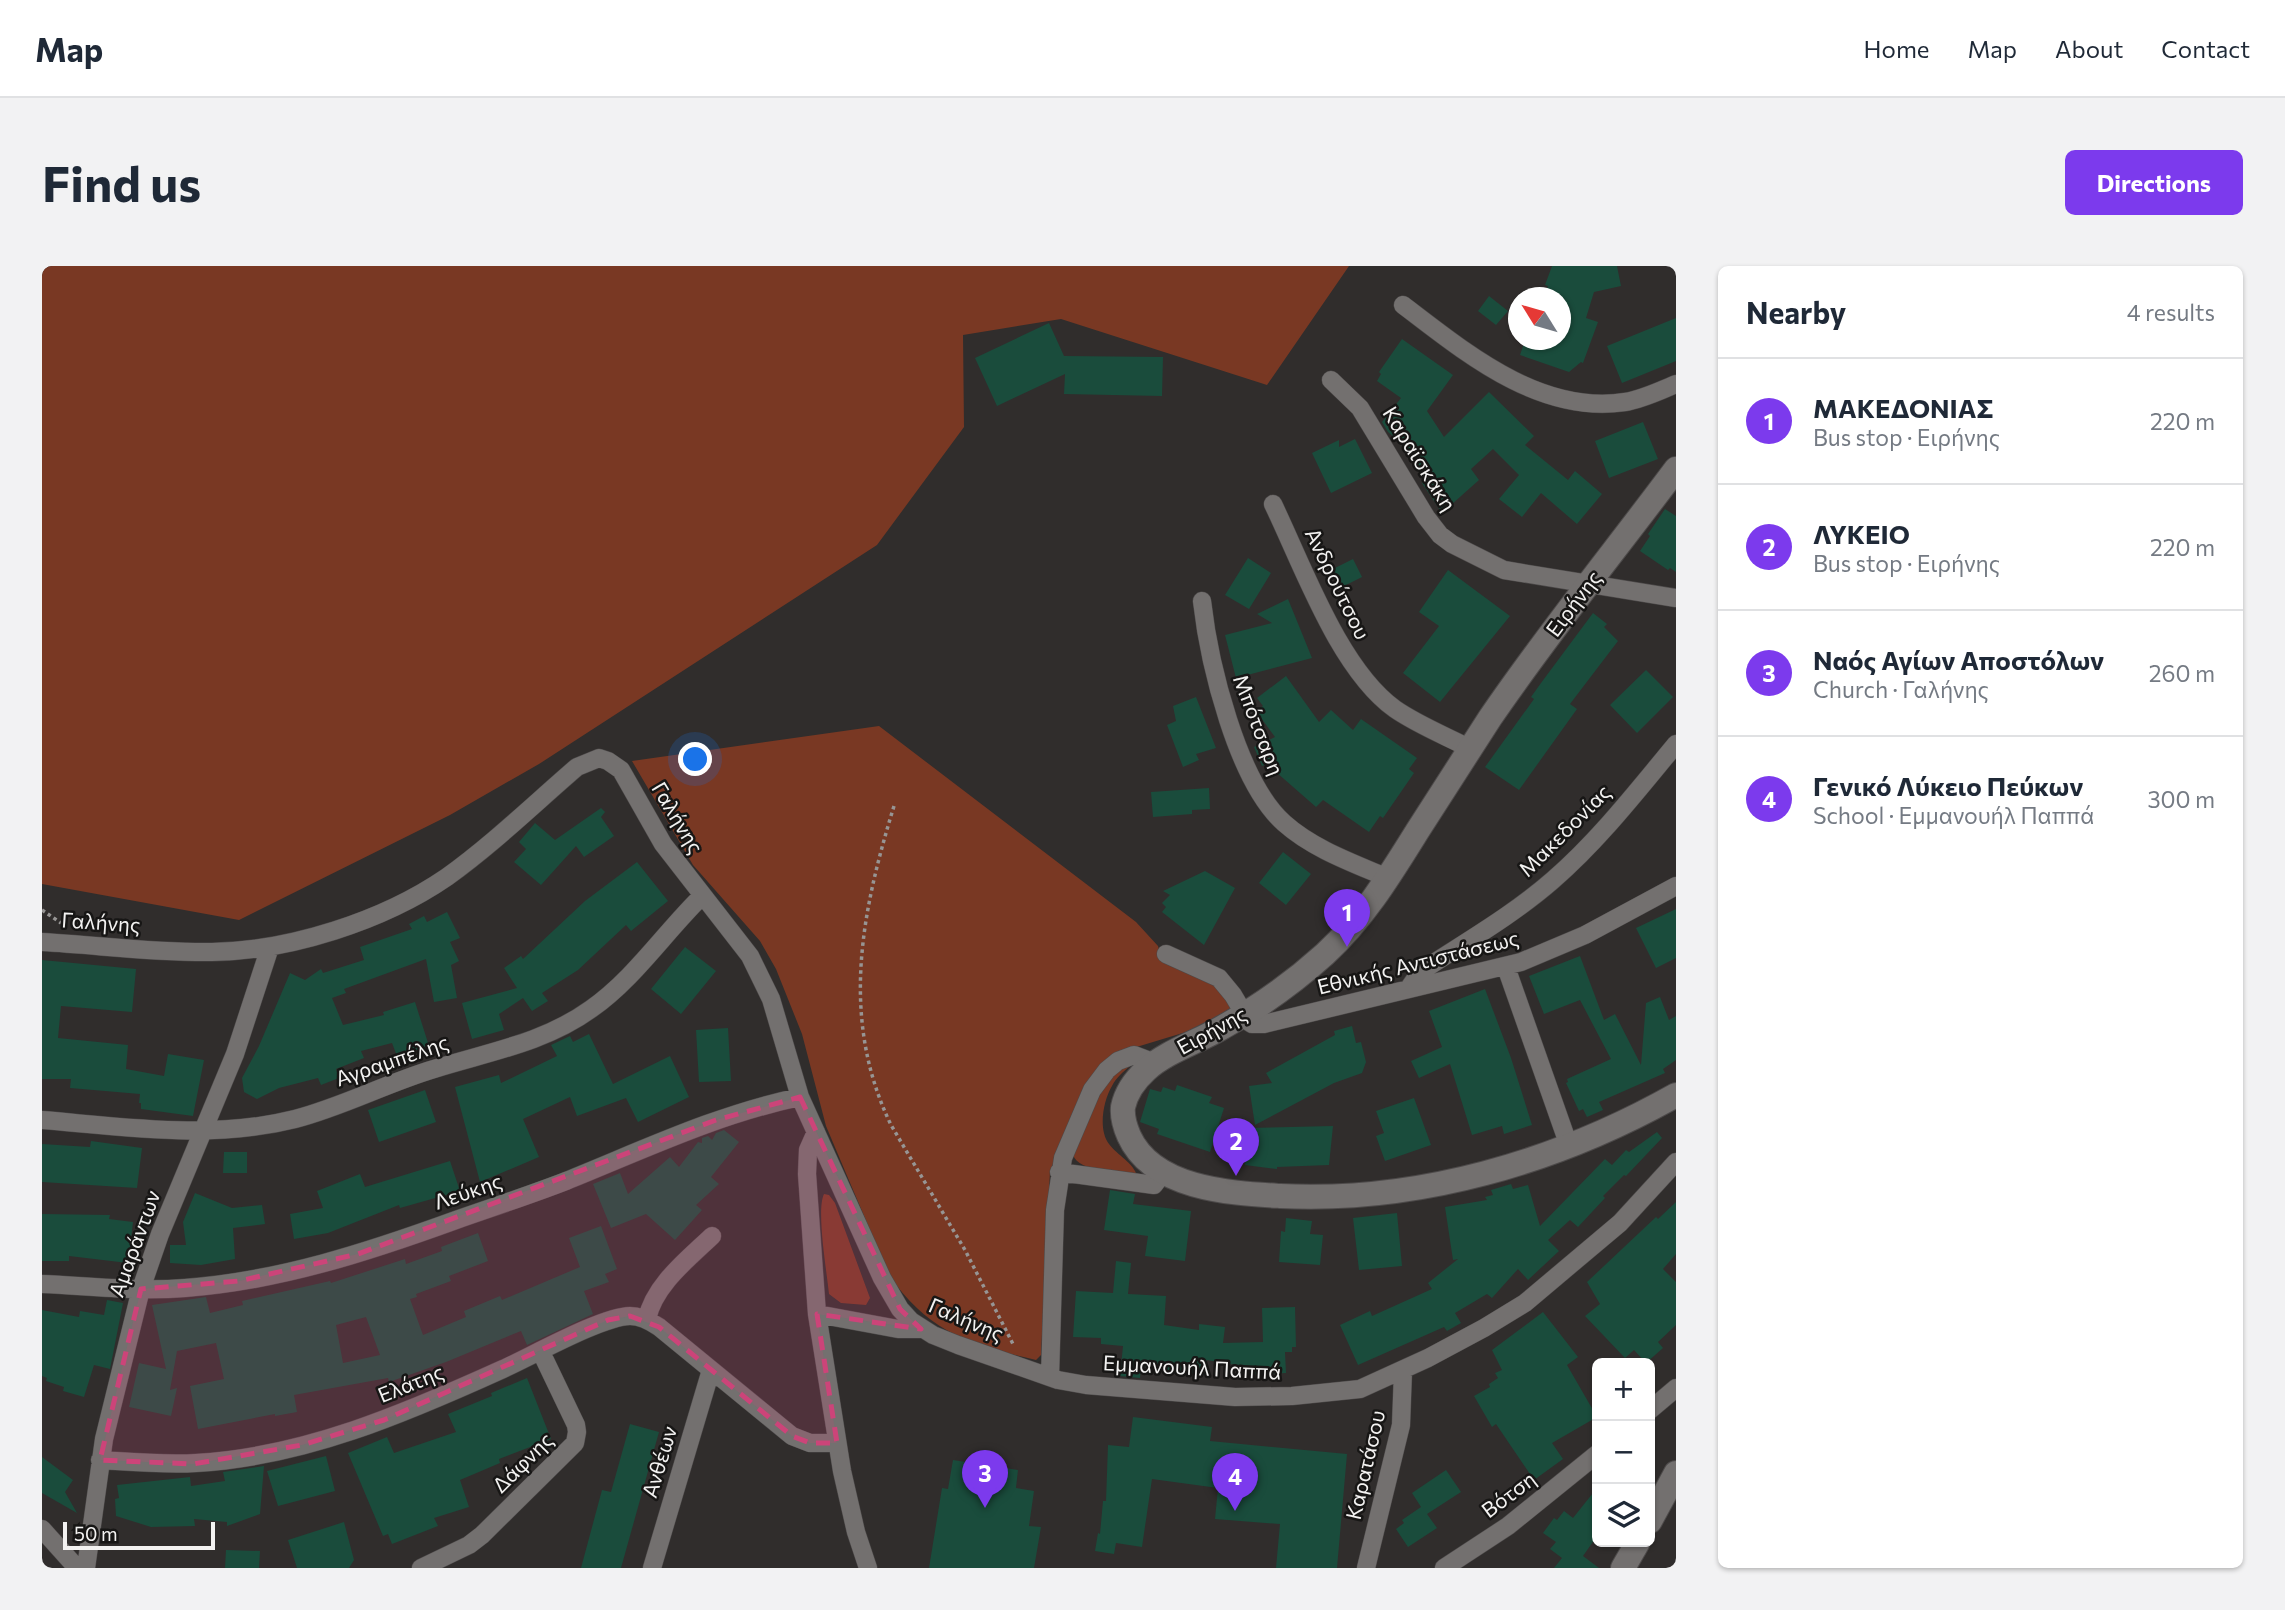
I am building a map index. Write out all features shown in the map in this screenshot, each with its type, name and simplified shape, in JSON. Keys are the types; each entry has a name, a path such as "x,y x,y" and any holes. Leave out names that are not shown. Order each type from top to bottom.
{"street":[{"path":"1403,305 1486,365 1553,396 1587,403 1616,403 1643,398 1676,384"},
{"name":"Καραϊσκάκη","path":"1331,380 1360,408 1426,517 1445,538 1480,560 1504,570 1588,586 1676,598"},
{"name":"Ειρήνης","path":"1676,469 1513,686 1388,878 1358,919 1326,952 1291,981 1244,1014 1155,1063 1133,1083 1123,1113 1127,1132 1137,1150 1164,1172 1188,1182 1225,1192 1288,1196 1361,1195 1442,1182 1498,1169 1569,1146 1676,1096"},
{"name":"Ανδρούτσου","path":"1273,504 1336,636 1366,680 1394,709 1471,748"},
{"name":"Μπότσαρη","path":"1202,601 1216,679 1245,762 1264,799 1280,819 1305,838 1388,878"},
{"name":"Μακεδονίας","path":"1409,988 1420,972 1534,895 1566,869 1605,829 1676,744"},
{"name":"Γαλήνης","path":"42,942 191,952 237,951 271,947 350,924 422,892 463,865 577,767 596,759 608,761 623,773 663,844 750,957 764,982 800,1097 900,1309 921,1329 1050,1377"},
{"name":"Εθνικής Αντιστάσεως","path":"1244,1014 1250,1024 1264,1024 1506,967 1539,956 1585,935 1676,887"},
{"name":"Αγραμπέλης","path":"42,1121 204,1131 293,1120 407,1077 496,1052 551,1032 584,1014 608,996 702,896"},
{"name":"Αμαράντων","path":"86,1568 100,1461 123,1355 141,1289 160,1234 243,1033 271,947"},
{"path":"1166,954 1219,978 1244,1014"},
{"path":"1506,967 1569,1146"},
{"path":"1050,1377 1053,1260 1059,1171 1079,1118 1092,1090 1102,1077 1115,1063 1128,1056 1138,1056 1155,1063"},
{"name":"Λεύκης","path":"141,1289 182,1289 219,1284 290,1272 338,1260 537,1192 716,1120 800,1097"},
{"path":"816,1132 808,1150 807,1174 817,1314 837,1443 856,1532 868,1568"},
{"name":"Εμμανουήλ Παππά","path":"1050,1377 1099,1387 1221,1396 1319,1394 1360,1389 1403,1371 1484,1328 1538,1293 1620,1223 1676,1162"},
{"path":"1059,1171 1154,1185 1164,1172"},
{"path":"712,1236 656,1296 650,1305 647,1319 792,1436 810,1443 837,1443"},
{"path":"42,1284 141,1289"},
{"path":"817,1314 898,1329 921,1329"},
{"name":"Ελάτης","path":"100,1461 193,1464 239,1459 302,1445 384,1420 613,1318 630,1316 647,1319"},
{"name":"Δάφνης","path":"421,1568 482,1535 575,1443 576,1425 541,1352"},
{"name":"Ανθέων","path":"652,1568 711,1370"},
{"name":"Καρατάσου","path":"1366,1568 1401,1425 1403,1371"},
{"path":"1655,1405 1676,1388"},
{"name":"Βότση","path":"1444,1568 1516,1520 1592,1458"},
{"path":"1655,1512 1676,1473"},
{"path":"42,1529 77,1568"},
{"path":"1623,1568 1635,1547"}],"path":[{"path":"894,806 871,888 863,947 859,1001 869,1063 881,1104 891,1125 965,1250 1005,1326 1023,1368"}],"highlighted area":[{"path":"800,1097 900,1309 921,1329 817,1314 837,1443 810,1443 792,1436 659,1327 630,1316 608,1320 384,1420 302,1445 193,1464 100,1460 141,1289 239,1281 358,1254 716,1120"}],"shaded area":[{"path":"42,266 1349,266 1267,385 1061,319 963,335 964,427 877,545 539,764 450,815 239,920 42,884"},
{"path":"879,726 1136,922 1158,946 1161,956 1225,990 1231,1009 1186,1032 1120,1052 1087,1085 1050,1171 1041,1355 1036,1360 991,1349 953,1334 920,1311 889,1275 826,1126 802,1034 776,969 760,941 693,865 632,761"},
{"path":"1124,1065 1130,1066 1109,1092 1103,1123 1109,1144 1132,1167 1137,1176 1091,1168 1077,1161 1073,1155 1099,1095"},
{"path":"824,1194 829,1195 835,1203 870,1298 866,1305 841,1303 829,1294 821,1213"}],"building":[{"path":"1552,266 1617,266 1621,286 1594,292 1586,318 1598,322 1583,363 1569,372 1520,355 1522,350 1571,350 1571,287 1545,285"},
{"path":"1489,296 1508,311 1496,325 1478,311"},
{"path":"1676,318 1676,361 1622,383 1607,346"},
{"path":"1049,323 1064,356 1163,357 1162,396 1064,394 1065,374 997,406 975,358"},
{"path":"1402,339 1453,375 1427,411 1444,437 1489,392 1534,436 1525,445 1568,480 1575,471 1602,494 1577,524 1541,493 1522,517 1499,499 1519,475 1493,449 1471,469 1479,480 1442,513 1422,483 1425,480 1411,460 1417,456 1388,432 1382,422 1401,398 1377,381 1381,374 1379,372"},
{"path":"1643,422 1658,459 1609,478 1595,441"},
{"path":"1355,439 1372,473 1331,493 1312,453 1339,440 1339,447"},
{"path":"1665,509 1676,516 1676,572 1670,568 1668,570 1640,551"},
{"path":"1248,558 1271,573 1249,609 1225,595"},
{"path":"1353,559 1362,577 1340,588 1331,570"},
{"path":"1448,570 1510,616 1440,702 1403,673 1439,626 1419,612"},
{"path":"1288,599 1312,658 1236,678 1225,635 1272,623 1257,614"},
{"path":"1593,613 1607,624 1604,627 1618,641 1570,704 1577,709 1519,790 1485,767 1534,699 1531,697"},
{"path":"1646,670 1673,697 1637,733 1610,705"},
{"path":"1286,676 1319,722 1331,710 1353,730 1361,719 1417,758 1409,769 1414,773 1383,818 1380,816 1369,832 1323,800 1316,807 1267,764 1262,766 1254,747 1275,737 1256,711 1263,706 1257,698"},
{"path":"1196,697 1216,748 1196,754 1199,760 1183,767 1167,725 1176,721 1173,706"},
{"path":"1209,788 1210,809 1192,810 1192,814 1153,817 1151,792"},
{"path":"601,808 605,812 601,817 614,836 584,857 576,846 541,885 514,862 526,849 519,842 535,823 555,840"},
{"path":"1283,852 1311,874 1286,905 1259,883"},
{"path":"637,862 668,901 631,931 626,925 578,970 542,993 548,1001 532,1011 523,998 499,1014 504,1030 472,1039 462,1003 517,988 504,968 521,956 523,959 585,901"},
{"path":"1205,871 1235,888 1204,945 1162,912 1166,907 1162,903 1170,895 1163,891"},
{"path":"1676,909 1676,958 1656,968 1636,928"},
{"path":"447,912 460,938 450,942 459,961 451,965 457,998 434,1002 426,959 344,989 346,993 332,998 343,1025 384,1015 383,1012 415,1002 429,1046 397,1056 392,1043 361,1051 364,1058 336,1069 339,1078 321,1085 318,1078 279,1088 257,1099 244,1092 242,1078 259,1046 290,973 305,980 321,969 323,973 364,960 360,947 412,929 409,924 424,916 427,922"},
{"path":"685,947 716,971 681,1014 651,989"},
{"path":"1580,956 1604,1020 1615,1014 1641,1065 1646,1003 1660,997 1669,1020 1676,1016 1676,1060 1663,1069 1665,1073 1599,1102 1603,1110 1587,1117 1583,1109 1579,1111 1566,1083 1567,1079 1611,1059 1580,1000 1544,1014 1529,976"},
{"path":"42,960 136,969 132,1012 61,1006 58,1038 128,1045 126,1069 164,1076 168,1054 204,1060 193,1116 141,1109 140,1094 70,1088 71,1079 42,1079"},
{"path":"1485,989 1532,1125 1504,1134 1502,1126 1472,1135 1450,1064 1419,1078 1411,1061 1442,1047 1429,1011"},
{"path":"1352,1026 1356,1043 1361,1042 1366,1062 1362,1073 1334,1083 1255,1125 1249,1086 1272,1083 1266,1073 1335,1035 1334,1031"},
{"path":"728,1028 731,1081 699,1082 696,1030"},
{"path":"589,1034 613,1084 670,1056 689,1097 638,1122 626,1098 577,1116 570,1097 523,1119 539,1157 480,1182 455,1087 499,1075 501,1083 557,1056 551,1045 570,1036 573,1042"},
{"path":"1177,1085 1212,1097 1209,1103 1224,1108 1210,1152 1157,1134 1159,1129 1140,1122 1150,1089 1161,1092 1163,1087 1175,1091"},
{"path":"425,1090 436,1122 379,1142 368,1110"},
{"path":"1414,1098 1431,1145 1385,1161 1376,1136 1384,1133 1376,1111"},
{"path":"1333,1126 1329,1165 1277,1169 1245,1165 1246,1128"},
{"path":"724,1130 739,1142 711,1177 719,1184 696,1205 702,1210 675,1240 646,1214 611,1228 593,1184 620,1173 628,1194 670,1157 679,1167 698,1142 702,1143 702,1138 708,1136 712,1140 716,1133"},
{"path":"1657,1132 1662,1138 1603,1196 1605,1198 1578,1227 1570,1220 1548,1240 1559,1251 1528,1280 1518,1269 1492,1298 1487,1294 1455,1313 1461,1323 1447,1331 1444,1327 1358,1365 1340,1325 1370,1311 1372,1316 1432,1289 1428,1283 1458,1259 1453,1260 1445,1207 1487,1200 1485,1197 1493,1195 1491,1190 1511,1184 1513,1189 1528,1185 1540,1226 1605,1159 1612,1165 1626,1150 1629,1152"},
{"path":"91,1141 142,1148 137,1188 42,1182 42,1144 90,1147"},
{"path":"224,1152 247,1152 247,1173 223,1173"},
{"path":"450,1161 460,1191 400,1208 399,1205 328,1233 294,1239 290,1214 323,1208 317,1191 360,1174 365,1187"},
{"path":"1110,1190 1135,1194 1133,1204 1191,1211 1185,1261 1145,1256 1148,1236 1104,1230"},
{"path":"195,1193 232,1208 262,1205 265,1224 233,1228 235,1259 201,1265 170,1263 170,1245 186,1245 183,1222"},
{"path":"1676,1202 1676,1254 1663,1269 1676,1282 1676,1325 1658,1342 1663,1348 1652,1358 1641,1358 1634,1350 1625,1358 1585,1316 1600,1304 1587,1282 1656,1217 1658,1219"},
{"path":"1397,1213 1402,1266 1359,1270 1353,1218"},
{"path":"42,1214 110,1215 109,1219 133,1222 128,1263 69,1256 69,1261 42,1261"},
{"path":"1286,1218 1312,1221 1310,1234 1323,1235 1320,1265 1279,1262 1281,1231 1285,1232"},
{"path":"601,1226 617,1269 605,1274 609,1282 584,1291 593,1314 527,1345 521,1331 389,1382 388,1378 294,1395 297,1412 198,1429 190,1386 224,1379 216,1343 177,1351 170,1390 177,1388 171,1416 129,1407 139,1363 166,1369 152,1305 206,1297 210,1313 243,1305 242,1301 330,1281 331,1283 405,1259 406,1264 442,1251 441,1247 478,1233 488,1261 449,1276 451,1281 416,1294 417,1297 410,1299 423,1335 466,1317 464,1311 500,1296 502,1300 580,1267 569,1238","holes":["366,1317 380,1355 343,1363 336,1325"]},
{"path":"1116,1261 1131,1263 1128,1294 1166,1296 1164,1325 1199,1330 1199,1324 1225,1327 1223,1343 1263,1342 1262,1308 1295,1307 1296,1347 1292,1347 1292,1352 1285,1352 1286,1373 1243,1375 1242,1366 1207,1360 1205,1375 1141,1366 1140,1378 1120,1376 1123,1346 1101,1344 1101,1338 1073,1337 1076,1291 1113,1293"},
{"path":"107,1300 123,1303 110,1369 94,1365 84,1397 63,1391 64,1387 46,1381 47,1378 42,1376 42,1310 79,1317 80,1311 104,1315"},
{"path":"1543,1312 1578,1357 1567,1365 1592,1408 1592,1420 1552,1443 1563,1459 1534,1480 1496,1424 1492,1427 1474,1396 1490,1387 1489,1384 1498,1378 1495,1373 1502,1370 1492,1350"},
{"path":"527,1378 551,1439 499,1459 500,1463 460,1480 469,1507 434,1518 438,1526 392,1544 388,1534 383,1536 348,1453 387,1437 394,1453 456,1432 448,1414"},
{"path":"1133,1417 1212,1427 1210,1441 1347,1454 1337,1568 1276,1568 1280,1524 1215,1519 1218,1488 1152,1479 1142,1547 1116,1543 1114,1554 1095,1551 1098,1533 1100,1534 1103,1501 1106,1501 1108,1445 1129,1447"},
{"path":"630,1424 659,1432 621,1568 581,1568 602,1490 611,1492"},
{"path":"326,1456 335,1491 278,1506 267,1471"},
{"path":"42,1457 73,1480 65,1492 77,1513 42,1493"},
{"path":"953,1460 1018,1470 1016,1488 1034,1491 1029,1526 1041,1527 1034,1568 929,1568 942,1488 948,1489"},
{"path":"264,1466 260,1514 227,1526 227,1522 194,1519 195,1526 151,1527 116,1516 115,1499 119,1498 117,1485 190,1477 191,1486 225,1481 223,1472"},
{"path":"1446,1470 1461,1492 1427,1514 1437,1528 1408,1547 1396,1529 1404,1523 1402,1520 1421,1507 1412,1493"},
{"path":"1592,1494 1592,1543 1583,1556 1599,1568 1554,1568 1562,1558 1550,1549 1556,1542 1543,1533 1554,1518 1557,1520 1564,1511 1573,1518"},
{"path":"344,1522 354,1560 349,1568 297,1568 288,1540"},
{"path":"226,1550 260,1551 259,1568 225,1568"}],"place":[{"name":"ΜΑΚΕΔΟΝΙΑΣ","path":"1347,947"},
{"name":"ΛΥΚΕΙΟ","path":"1236,1176"},
{"name":"Ναός Αγίων Αποστόλων","path":"985,1508"},
{"name":"Γενικό Λύκειο Πεύκων","path":"1235,1511"}]}
